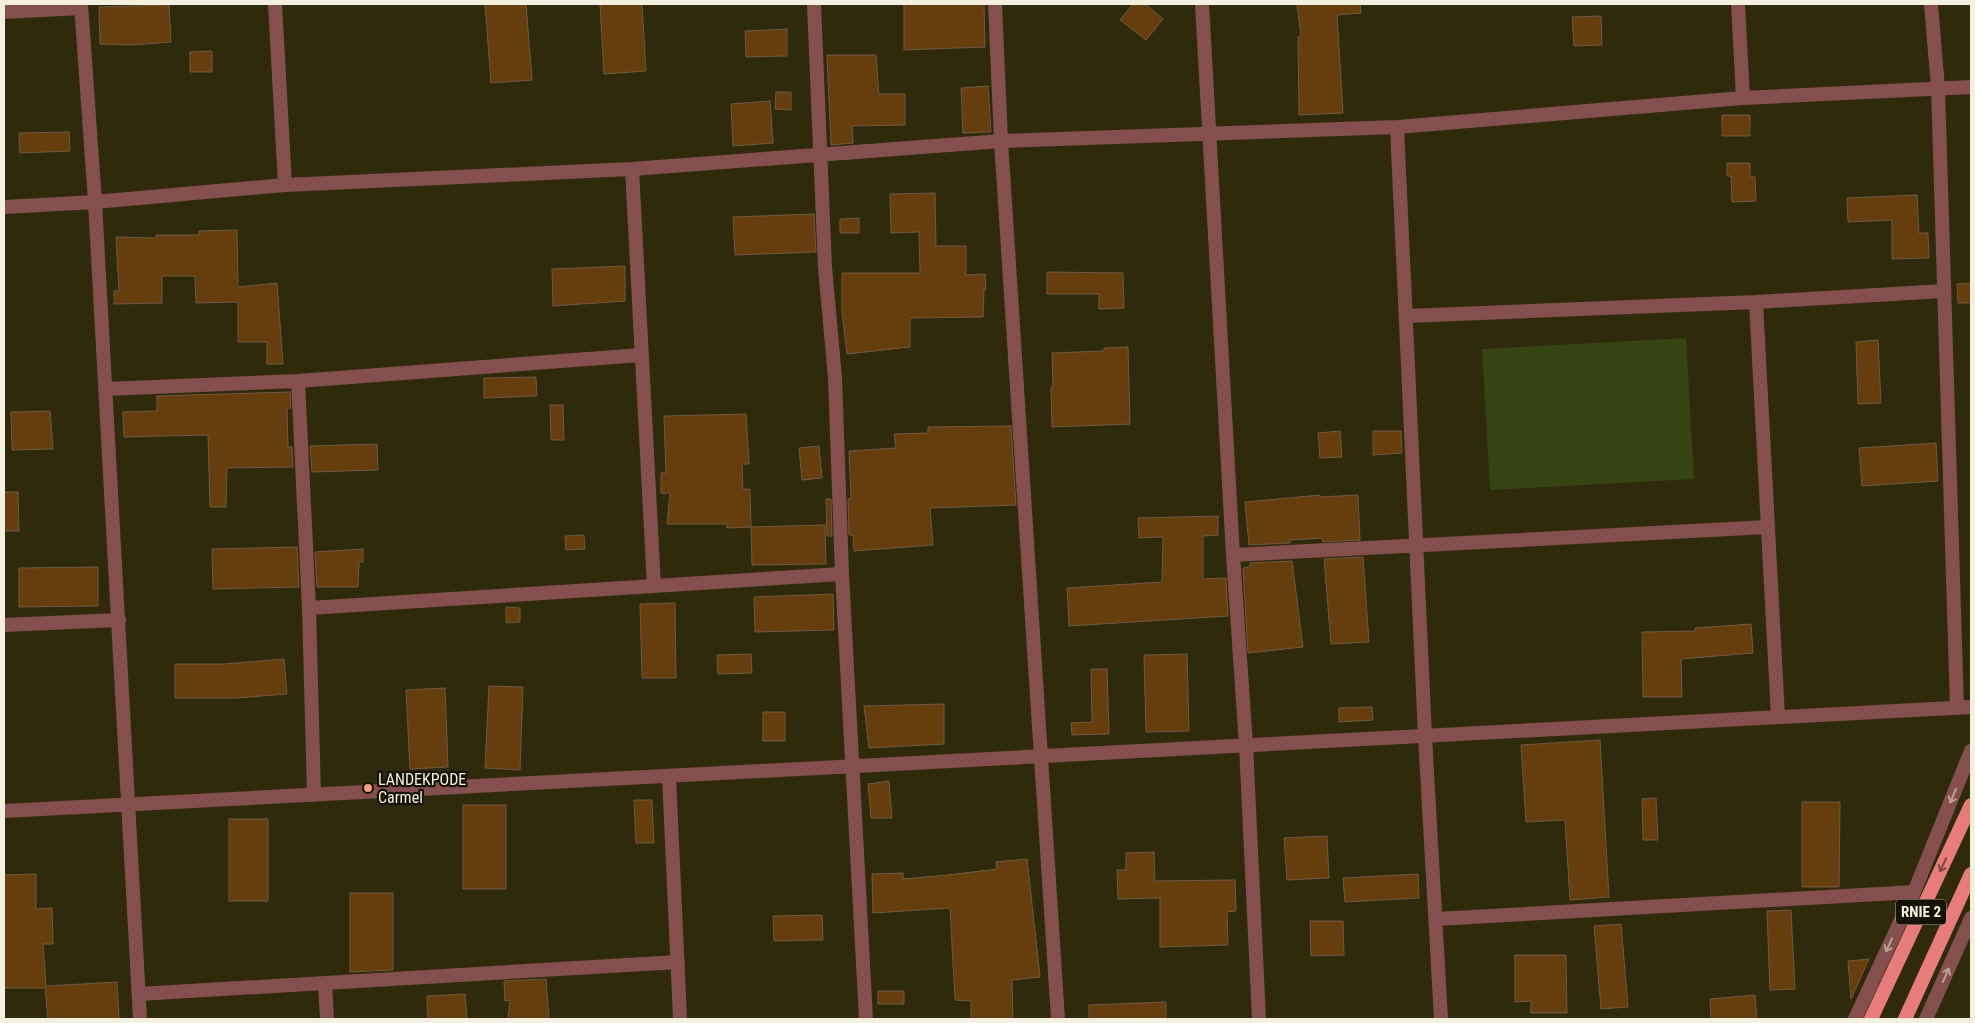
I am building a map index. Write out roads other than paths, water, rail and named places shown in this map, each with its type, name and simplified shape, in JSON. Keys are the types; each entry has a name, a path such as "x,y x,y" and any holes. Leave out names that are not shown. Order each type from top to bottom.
{"highway":[{"name":"RNIE 2","path":"1871,1019 1971,804"},
{"name":"RNIE 2","path":"1905,1019 1971,874"}],"street":[{"path":"275,4 285,185"},
{"path":"814,4 825,267 835,378 842,574 866,1019"},
{"path":"995,4 1001,141 1058,1019"},
{"path":"1202,4 1233,555 1246,745 1259,1019"},
{"path":"1738,4 1742,98"},
{"path":"1931,4 1938,88 1957,708"},
{"path":"4,12 81,6 95,202 140,1019"},
{"path":"4,207 95,202 285,185 632,169 1001,141 1397,127 1742,98 1971,88"},
{"path":"1397,127 1425,736 1442,1019"},
{"path":"632,169 654,586"},
{"path":"1406,316 1756,302 1944,291"},
{"path":"1756,302 1778,717"},
{"path":"105,389 298,381 641,356"},
{"path":"298,381 309,608 314,794"},
{"path":"1233,555 1768,526"},
{"path":"309,608 842,574"},
{"path":"4,625 119,620"},
{"path":"4,811 1971,707"},
{"path":"1855,1019 1914,892 1971,751"},
{"path":"669,776 680,1019"},
{"path":"1436,919 1914,892"},
{"path":"1926,1019 1971,918"},
{"path":"139,994 678,962"},
{"path":"325,983 327,1019"}],"place":[{"name":"LANDEKPODE Carmel","path":"368,788"}]}
